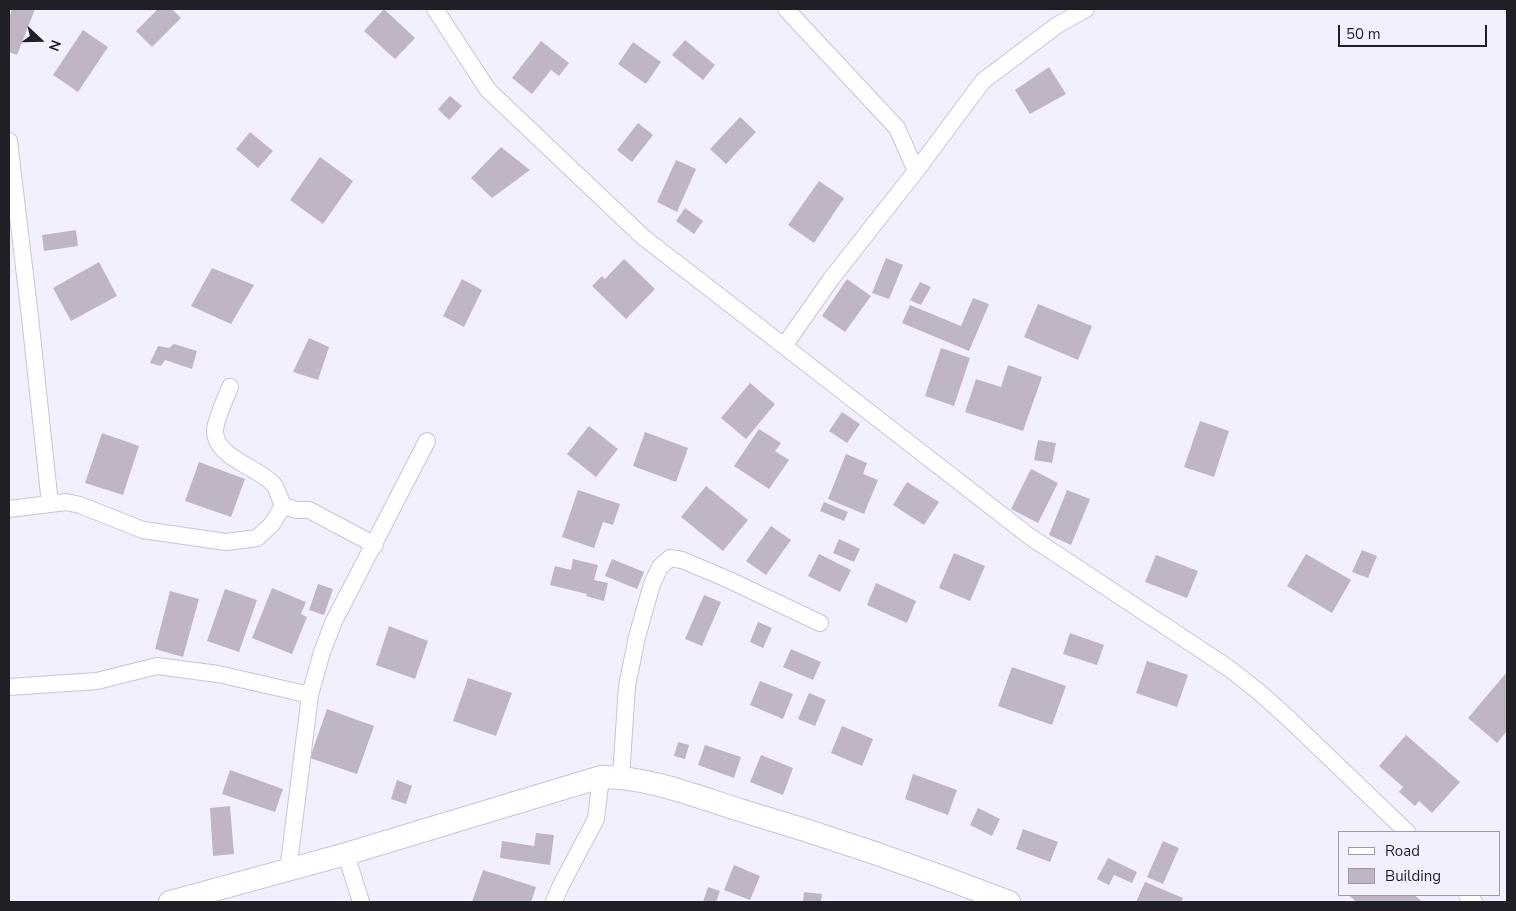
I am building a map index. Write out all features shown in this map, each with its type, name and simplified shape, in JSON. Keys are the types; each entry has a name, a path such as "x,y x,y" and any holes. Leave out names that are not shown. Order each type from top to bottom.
{"street":[{"path":"435,9 488,90 643,237 1029,536 1230,670 1259,692 1406,831"},
{"path":"786,9 897,128 916,171"},
{"path":"784,346 831,279 984,81 1056,26 1086,9"},
{"path":"9,140 50,504"},
{"path":"230,387 215,431 218,443 238,462 249,466 275,486 283,506"},
{"path":"288,871 310,694 322,652 334,621 427,441"},
{"path":"9,508 66,502 80,505 142,530 226,542 257,538 272,524 283,506"},
{"path":"283,506 297,510 309,510 375,544"},
{"path":"554,902 596,819 611,777 637,637 652,584 660,567 670,558 682,560 820,623"},
{"path":"9,687 97,681 157,666 218,674 310,694"},
{"path":"170,902 288,871 611,777 669,788 800,828 893,859 1009,902"},
{"path":"346,854 361,902"}],"building":[{"path":"12,9 35,9 17,55 9,52 9,18"},
{"path":"158,9 172,9 181,18 152,47 136,31"},
{"path":"384,9 415,38 395,59 364,31"},
{"path":"83,30 108,47 78,92 53,75"},
{"path":"685,40 715,65 703,80 672,55"},
{"path":"541,41 569,63 559,76 551,70 532,94 512,78"},
{"path":"633,42 661,62 646,84 618,64"},
{"path":"1049,67 1066,94 1030,114 1015,90"},
{"path":"450,96 462,106 449,120 438,109"},
{"path":"740,117 756,132 726,164 710,149"},
{"path":"638,123 653,135 632,162 617,150"},
{"path":"250,132 273,151 258,168 236,149"},
{"path":"501,147 530,170 492,198 471,178"},
{"path":"320,157 353,181 323,224 290,200"},
{"path":"676,160 696,169 677,212 657,202"},
{"path":"819,181 844,198 814,243 788,225"},
{"path":"685,208 703,221 694,234 676,221"},
{"path":"76,230 78,246 44,251 42,235"},
{"path":"886,258 903,265 889,299 872,293"},
{"path":"624,259 655,289 626,319 592,286 602,276 605,279"},
{"path":"99,262 117,296 71,321 53,288"},
{"path":"212,268 254,285 231,324 191,306"},
{"path":"462,279 482,290 464,327 443,316"},
{"path":"847,279 871,296 845,332 822,316"},
{"path":"920,282 931,287 921,305 910,300"},
{"path":"973,298 989,304 969,351 902,323 910,305 961,326"},
{"path":"1038,304 1092,326 1078,360 1024,337"},
{"path":"309,338 329,347 318,380 293,372"},
{"path":"174,344 197,351 192,369 165,360 161,366 150,363 158,346 169,348"},
{"path":"941,348 970,358 954,406 925,396"},
{"path":"1008,365 1042,377 1023,431 965,412 976,379 1001,387"},
{"path":"750,383 775,404 746,439 721,418"},
{"path":"842,412 860,424 847,443 829,431"},
{"path":"1200,421 1229,431 1214,477 1184,467"},
{"path":"589,426 618,449 596,477 567,454"},
{"path":"759,429 781,443 775,451 789,460 769,489 734,466"},
{"path":"645,432 688,448 676,482 633,466"},
{"path":"102,433 139,446 123,495 85,483"},
{"path":"1038,440 1056,443 1052,463 1034,460"},
{"path":"846,454 867,463 863,474 878,480 864,514 828,499"},
{"path":"199,462 245,479 231,517 185,501"},
{"path":"1031,469 1058,483 1038,523 1011,509"},
{"path":"907,482 939,502 924,525 893,505"},
{"path":"706,486 748,520 723,551 681,517"},
{"path":"578,490 620,504 613,525 603,522 594,548 562,537"},
{"path":"1067,490 1090,499 1071,545 1049,535"},
{"path":"824,502 848,512 844,521 820,511"},
{"path":"771,526 791,540 766,575 746,561"},
{"path":"839,539 860,549 854,562 833,553"},
{"path":"1362,550 1377,556 1368,578 1352,572"},
{"path":"954,553 985,566 970,601 939,588"},
{"path":"819,554 851,570 840,592 808,576"},
{"path":"1306,554 1351,580 1332,613 1287,586"},
{"path":"1156,555 1198,571 1187,598 1145,582"},
{"path":"573,559 598,565 594,580 608,583 604,601 586,596 587,594 550,585 555,566 571,570"},
{"path":"612,559 644,572 637,589 605,576"},
{"path":"876,583 916,601 907,623 867,605"},
{"path":"318,584 333,589 324,615 309,610"},
{"path":"272,588 306,602 301,614 307,617 292,654 252,638"},
{"path":"225,589 257,600 239,652 207,641"},
{"path":"170,591 199,599 183,657 155,649"},
{"path":"704,595 721,602 702,646 685,639"},
{"path":"758,622 772,628 763,648 750,642"},
{"path":"389,626 428,641 415,679 376,665"},
{"path":"1070,633 1104,645 1097,665 1063,654"},
{"path":"791,649 821,662 813,680 783,667"},
{"path":"1147,661 1188,675 1177,707 1136,693"},
{"path":"1012,667 1066,686 1052,725 998,706"},
{"path":"1507,672 1507,731 1497,743 1468,718"},
{"path":"468,678 512,693 496,736 453,721"},
{"path":"760,681 793,694 783,719 750,705"},
{"path":"809,693 826,700 815,726 798,719"},
{"path":"327,709 374,726 357,774 310,758"},
{"path":"842,726 873,739 862,766 831,753"},
{"path":"1406,735 1460,782 1432,813 1419,801 1415,806 1399,792 1403,787 1379,766"},
{"path":"678,742 689,745 685,759 674,756"},
{"path":"705,745 741,757 734,778 698,765"},
{"path":"761,755 793,768 783,795 750,782"},
{"path":"230,770 283,789 275,812 222,794"},
{"path":"913,774 957,790 948,815 905,799"},
{"path":"397,780 412,786 406,804 391,799"},
{"path":"230,806 234,854 213,856 210,808"},
{"path":"978,808 1000,819 992,836 970,825"},
{"path":"1023,829 1058,842 1050,862 1016,849"},
{"path":"536,833 554,835 550,865 500,858 502,841 534,846"},
{"path":"1163,841 1179,848 1163,884 1147,877"},
{"path":"1108,858 1137,872 1132,883 1114,875 1109,885 1097,879"},
{"path":"734,865 760,876 750,900 724,890"},
{"path":"483,870 536,887 531,902 472,902"},
{"path":"1145,882 1183,898 1181,902 1136,902"},
{"path":"708,887 720,891 716,902 703,902"},
{"path":"804,892 822,894 821,902 803,902"},
{"path":"1349,896 1415,896 1423,902 1357,902"}]}
